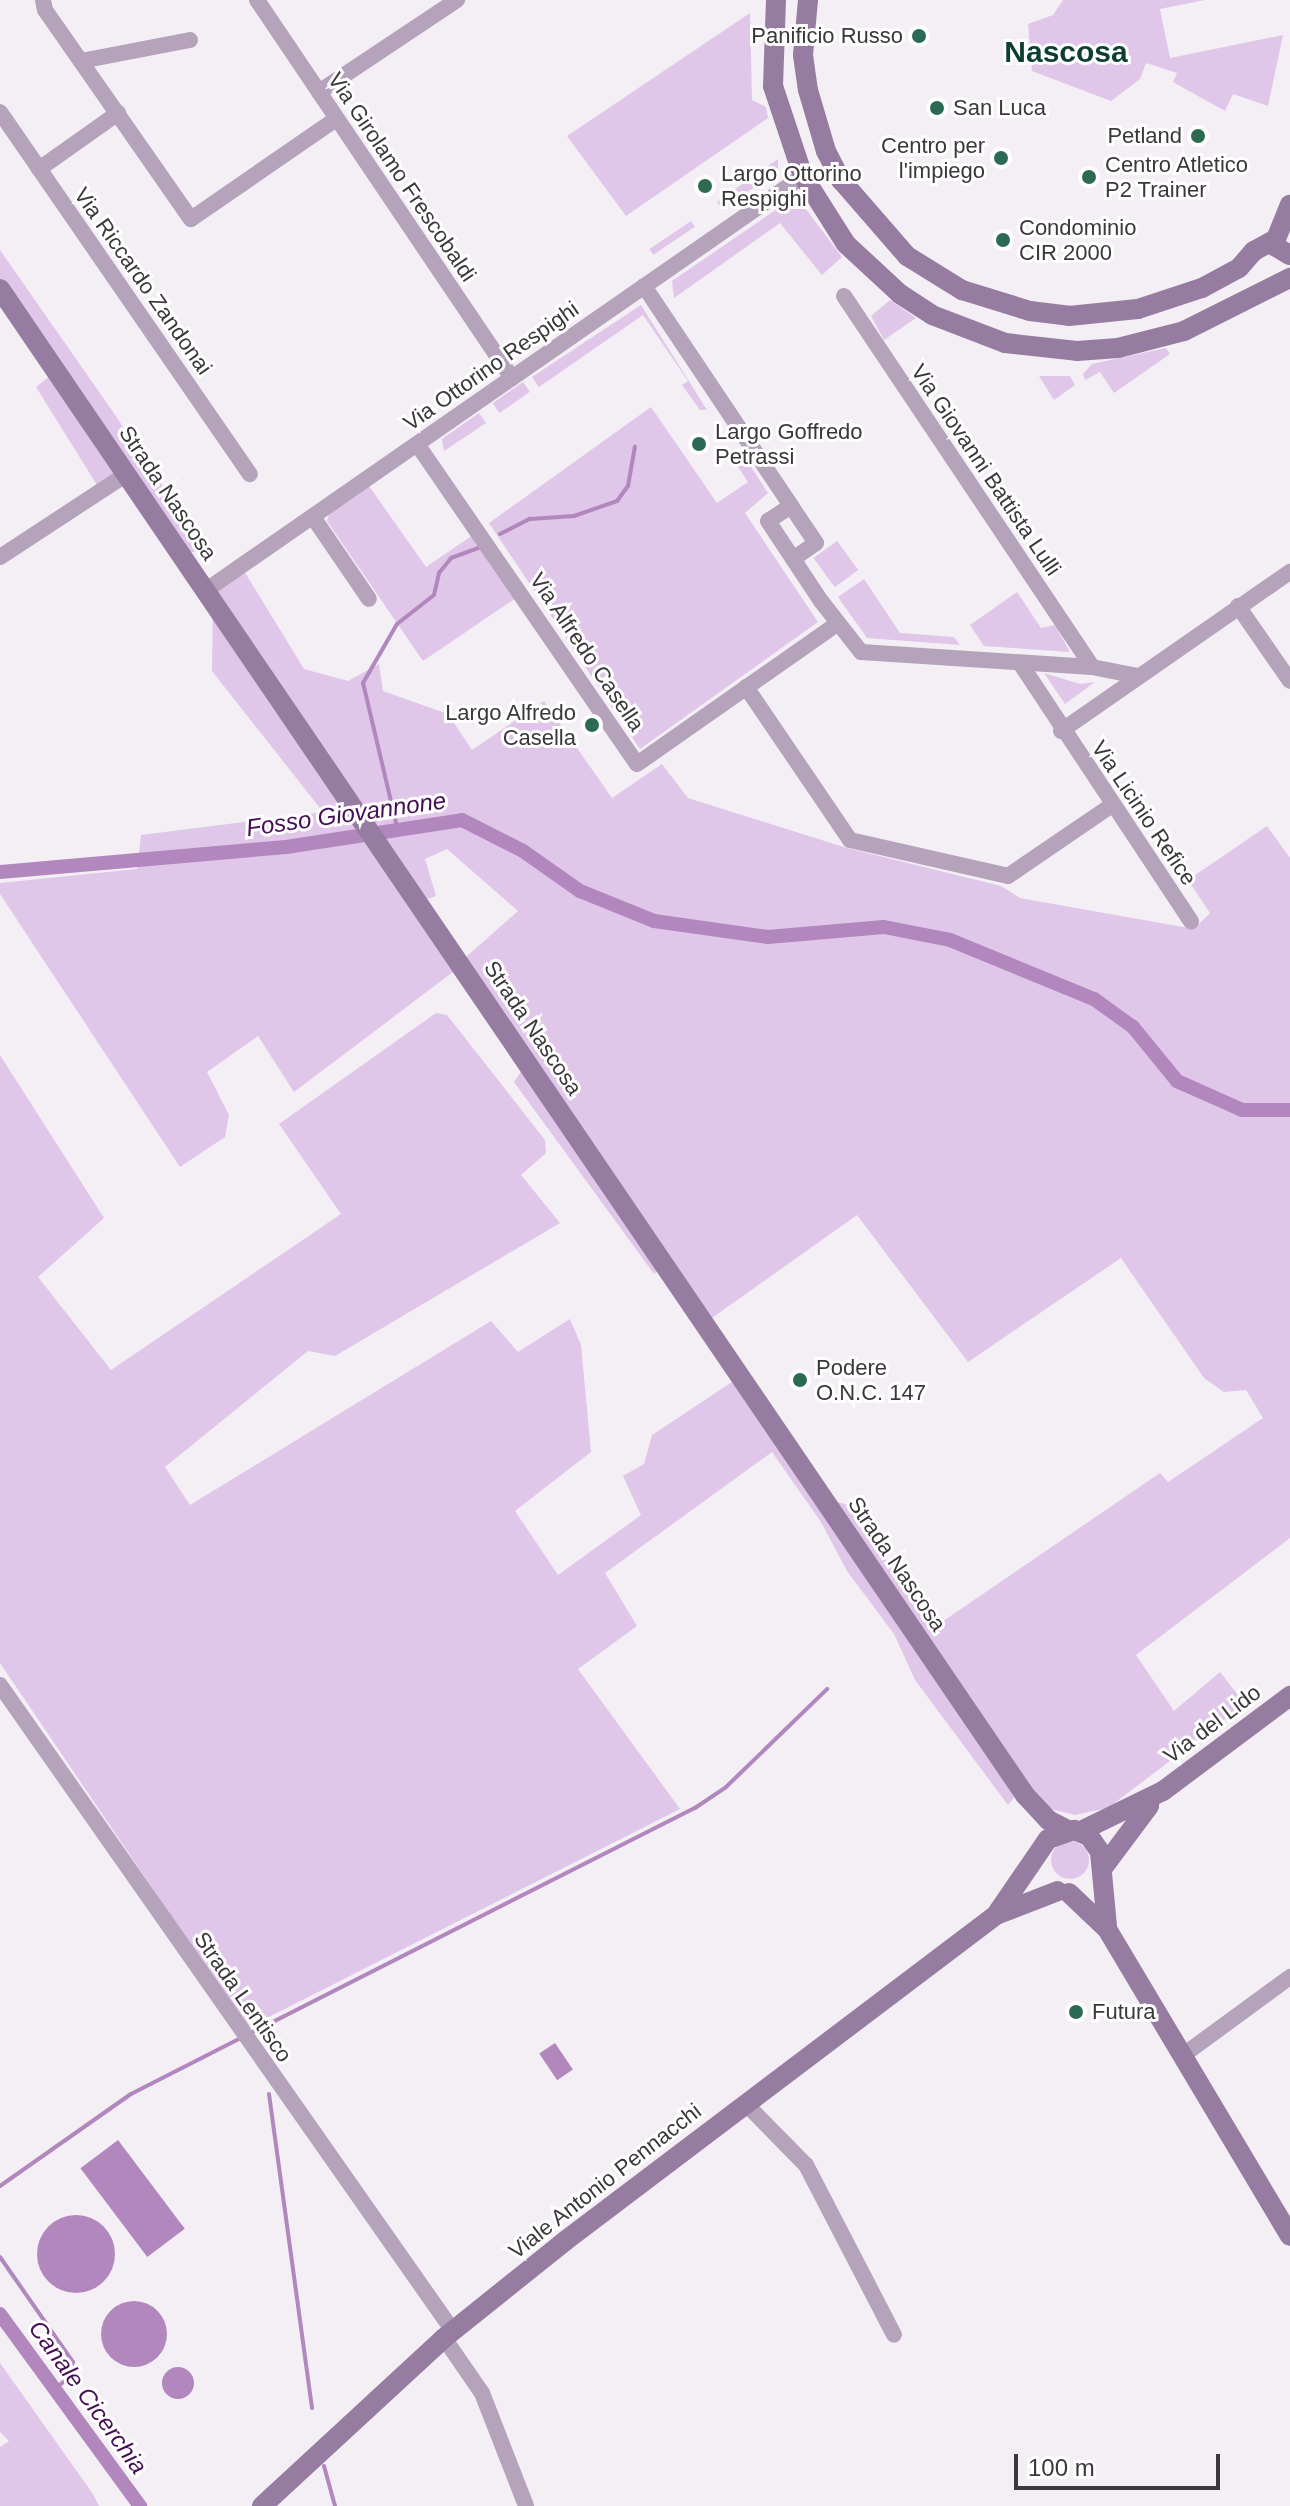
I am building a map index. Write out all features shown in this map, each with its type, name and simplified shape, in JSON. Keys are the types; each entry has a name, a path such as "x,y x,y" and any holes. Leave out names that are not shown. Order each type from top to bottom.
{"street":[{"path":"43,0 81,61 191,219 336,119"},
{"name":"Via Girolamo Frescobaldi","path":"257,0 512,378"},
{"path":"319,92 457,0"},
{"path":"776,0 773,86 803,176 829,221 871,269 932,315 986,337 1040,350 1118,348 1184,331 1284,285"},
{"path":"808,0 803,55 808,90 826,151 841,180 907,256 962,290 997,303 1043,313 1105,316 1202,288 1249,260 1280,234 1290,205"},
{"path":"81,61 190,40"},
{"name":"Via Riccardo Zandonai","path":"0,112 250,474"},
{"path":"39,169 118,113"},
{"name":"Via Ottorino Respighi","path":"205,591 803,176"},
{"path":"1269,243 1290,255"},
{"path":"1249,260 1253,280 1284,285"},
{"path":"644,286 816,543 793,559"},
{"name":"Strada Nascosa","path":"0,289 1025,1795 1048,1820 1074,1831"},
{"name":"Via Giovanni Battista Lulli","path":"844,296 1092,667"},
{"path":"986,337 997,303"},
{"name":"Via Alfredo Casella","path":"417,444 637,764 837,624"},
{"path":"0,557 127,474"},
{"path":"791,506 768,521 855,648 870,654 1092,667 1138,676"},
{"path":"313,517 369,599"},
{"name":"Via Licinio Refice","path":"1061,731 1290,572"},
{"path":"1238,606 1290,681"},
{"name":"Via Licinio Refice","path":"1020,663 1061,731 1191,921"},
{"path":"746,687 850,840 1008,876 1112,805"},
{"name":"Strada Lentisco","path":"0,1685 448,2334 482,2393 526,2506"},
{"name":"Via del Lido","path":"1101,1870 1119,1840 1163,1791 1290,1696"},
{"name":"Via del Lido","path":"1074,1831 1163,1791"},
{"name":"Strada Nascosa","path":"1025,1795 1040,1854"},
{"path":"1107,1929 1096,1843 1074,1831 1048,1839 1040,1854 1043,1879 1064,1892 1107,1929 1290,2236"},
{"name":"Viale Antonio Pennacchi","path":"262,2506 448,2334 745,2103 996,1915 1040,1854"},
{"path":"1064,1892 1085,1889 1101,1870"},
{"name":"Viale Antonio Pennacchi","path":"996,1915 1064,1892"},
{"path":"1182,2056 1290,1977"},
{"path":"745,2103 806,2165 894,2335"}],"shaded area":[{"path":"1063,0 1205,0 1160,9 1170,58 1283,35 1268,106 1233,94 1225,111 1173,82 1177,73 1146,63 1140,79 1111,101 1032,71 1028,24 1053,15"},
{"path":"750,13 752,100 766,107 768,118 626,216 567,136"},
{"path":"778,159 778,171 722,209 717,202"},
{"path":"796,196 842,257 822,275 780,223 674,298 672,281"},
{"path":"691,221 695,227 653,255 650,249"},
{"path":"0,250 206,550 187,553 136,479 97,485 36,387 59,369 0,282"},
{"path":"890,300 916,318 884,340 871,316"},
{"path":"641,305 707,410 700,410 682,385 688,381 643,315 539,387 532,377"},
{"path":"1166,348 1170,354 1114,393 1100,372 1085,380 1083,374 1092,364"},
{"path":"1039,376 1070,376 1075,385 1054,400"},
{"path":"523,382 530,392 500,413 493,403"},
{"path":"651,407 717,503 748,482 731,456 735,450 742,453 768,493 745,513 818,622 640,749 489,523"},
{"path":"479,413 486,423 444,451 442,439"},
{"path":"369,486 426,567 473,535 516,598 423,661 327,521 329,513"},
{"path":"837,541 858,570 835,587 814,558"},
{"path":"244,571 304,669 348,681 379,664 383,691 448,714 472,750 544,701 612,798 662,764 688,798 847,848 1001,886 1020,898 1194,929 1210,913 1188,880 1267,826 1290,858 1290,1538 1136,1655 1174,1711 1220,1672 1245,1704 1108,1808 1075,1815 1039,1806 1023,1787 1008,1805 915,1680 894,1634 847,1571 821,1522 772,1452 605,1573 637,1626 578,1669 680,1809 247,2028 0,1663 0,1055 104,1218 38,1277 111,1370 341,1214 279,1124 436,1013 447,1015 545,1140 546,1153 521,1175 560,1223 335,1356 308,1351 165,1467 190,1505 491,1321 518,1352 570,1319 581,1345 591,1452 515,1511 558,1575 641,1515 623,1476 644,1464 652,1435 732,1382 810,1494 848,1505 933,1628 1160,1473 1168,1482 1263,1418 1246,1390 1224,1392 1204,1378 1121,1258 968,1362 857,1215 712,1318 671,1259 654,1274 514,1082 532,1055 466,957 518,911 447,849 425,859 436,896 408,906 453,972 294,1092 258,1036 207,1072 229,1115 225,1137 180,1167 0,894 0,883 137,869 141,835 323,812 212,671 213,593"},
{"path":"864,579 900,633 954,637 960,645 867,638 838,597"},
{"path":"1017,592 1041,628 1055,625 1070,652 984,646 970,625"},
{"path":"1044,673 1080,684 1095,682 1065,704"},
{"path":"1070,1841 1083,1847 1089,1860 1083,1873 1070,1879 1057,1873 1051,1860 1057,1847"},
{"path":"555,2043 573,2070 557,2080 539,2054"},
{"path":"118,2140 185,2229 147,2257 80,2168"},
{"path":"76,2215 91,2218 103,2227 112,2239 115,2254 112,2269 103,2281 91,2290 76,2293 61,2290 49,2281 40,2269 37,2254 40,2239 49,2227 61,2218"},
{"path":"134,2301 147,2304 157,2311 164,2321 167,2334 164,2347 157,2357 147,2364 134,2367 121,2364 111,2357 104,2347 101,2334 104,2321 111,2311 121,2304"},
{"path":"0,2363 99,2506 0,2506 0,2447 9,2441 0,2432"},
{"path":"178,2367 189,2372 194,2383 189,2394 178,2399 167,2394 162,2383 167,2372"}],"waterway":[{"path":"500,534 530,519 574,516 617,501 628,486 635,447"},
{"path":"398,831 363,683 397,624 434,595 439,573 451,558 482,547"},
{"name":"Fosso Giovannone","path":"0,872 286,847 462,820 523,851 580,891 654,921 768,937 884,927 950,940 1094,999 1133,1027 1177,1081 1242,1110 1290,1110"},
{"path":"251,2033 695,1808 726,1787 827,1689"},
{"path":"0,2186 131,2094 243,2037"},
{"path":"269,2094 312,2408"},
{"path":"0,2257 73,2362 68,2378 55,2389"},
{"name":"Canale Cicerchia","path":"0,2314 140,2506"},
{"path":"324,2466 335,2506"}],"place":[{"name":"Panificio Russo","path":"919,36"},
{"name":"San Luca","path":"937,108"},
{"name":"Petland","path":"1198,136"},
{"name":"Centro per l'impiego","path":"1001,158"},
{"name":"Centro Atletico P2 Trainer","path":"1089,177"},
{"name":"Largo Ottorino Respighi","path":"705,186"},
{"name":"Condominio CIR 2000","path":"1003,240"},
{"name":"Largo Goffredo Petrassi","path":"699,444"},
{"name":"Largo Alfredo Casella","path":"592,725"},
{"name":"Podere O.N.C. 147","path":"800,1380"},
{"name":"Futura","path":"1076,2012"}],"district":[{"name":"Nascosa","path":"1066,52"}]}
